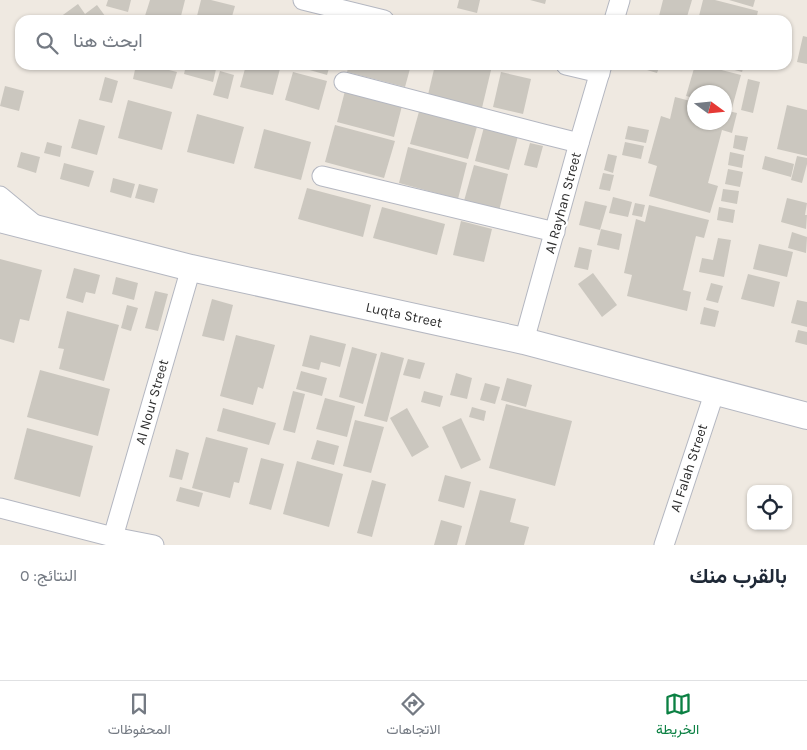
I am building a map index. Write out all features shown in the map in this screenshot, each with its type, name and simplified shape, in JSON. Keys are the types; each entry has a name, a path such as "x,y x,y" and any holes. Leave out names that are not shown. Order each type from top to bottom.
{"street":[{"path":"303,0 351,6 372,15"},
{"path":"616,15 620,0"},
{"name":"Al Rayhan Street","path":"524,341 601,70"},
{"path":"344,82 579,142"},
{"path":"322,176 555,232"},
{"path":"0,196 40,229"},
{"name":"Luqta Street","path":"0,219 191,268 524,341 807,416"},
{"name":"Al Nour Street","path":"113,537 191,268"},
{"name":"Al Falah Street","path":"664,545 715,391"},
{"path":"0,508 113,537 154,545"}],"building":[{"path":"108,0 131,0 128,12 106,6"},
{"path":"150,0 185,0 181,15 145,15"},
{"path":"201,0 211,0 235,6 232,15 197,15"},
{"path":"459,0 480,0 477,13 457,8"},
{"path":"530,0 546,0 545,4"},
{"path":"663,0 692,0 688,15 659,15"},
{"path":"703,0 715,0 758,11 757,15 699,15"},
{"path":"729,0 755,0 753,7"},
{"path":"78,4 85,14 97,5 104,15 63,15"},
{"path":"803,36 807,37 807,64 797,62"},
{"path":"135,70 169,70 177,72 172,89 133,79"},
{"path":"185,70 216,70 213,82 184,74"},
{"path":"245,70 280,70 273,95 240,87"},
{"path":"310,70 328,70 327,75"},
{"path":"348,70 410,70 405,87 347,72"},
{"path":"434,70 491,70 481,112 427,99"},
{"path":"647,70 658,70 657,73"},
{"path":"694,70 722,70 741,75 732,108 732,85 689,85"},
{"path":"220,71 234,75 228,99 213,95"},
{"path":"293,72 327,81 319,110 285,100"},
{"path":"501,72 531,79 523,114 493,107"},
{"path":"105,77 118,81 112,103 99,100"},
{"path":"748,79 760,82 753,113 741,110"},
{"path":"5,86 24,91 19,111 0,106"},
{"path":"346,87 403,102 394,137 337,122"},
{"path":"675,97 687,100 687,130 722,130 708,183 718,186 710,213 649,196 657,166 648,163 661,116 670,119"},
{"path":"128,100 172,112 162,150 118,138"},
{"path":"787,105 807,110 807,156 777,149"},
{"path":"420,108 478,123 468,159 410,144"},
{"path":"732,112 737,113 732,133 722,130 732,130"},
{"path":"197,114 244,127 234,164 187,152"},
{"path":"79,119 105,126 97,155 71,148"},
{"path":"335,125 395,141 384,178 325,162"},
{"path":"628,126 649,130 646,143 625,139"},
{"path":"484,127 518,136 509,170 475,161"},
{"path":"264,129 311,142 301,180 254,168"},
{"path":"735,135 748,137 745,151 733,148"},
{"path":"47,142 62,146 60,157 44,153"},
{"path":"625,142 644,146 641,159 622,155"},
{"path":"530,143 543,146 537,168 524,165"},
{"path":"408,147 467,163 458,199 399,183"},
{"path":"21,152 40,157 36,173 17,167"},
{"path":"730,152 744,155 742,168 728,165"},
{"path":"608,154 617,156 613,173 604,170"},
{"path":"765,156 794,164 791,177 762,169"},
{"path":"797,156 807,158 802,183 791,180"},
{"path":"64,163 94,171 89,187 60,179"},
{"path":"474,165 508,174 499,211 464,201"},
{"path":"728,169 743,172 740,187 725,184"},
{"path":"603,173 614,175 610,191 599,189"},
{"path":"113,178 135,184 131,198 110,192"},
{"path":"139,184 158,189 154,203 135,198"},
{"path":"307,188 371,205 363,237 298,219"},
{"path":"723,189 739,191 737,204 721,201"},
{"path":"613,197 632,202 628,217 609,213"},
{"path":"787,198 807,203 805,215 807,215 806,229 781,222"},
{"path":"585,201 607,206 600,230 579,225"},
{"path":"635,203 645,205 642,217 632,215"},
{"path":"649,205 709,220 704,238 696,236 683,290 691,292 687,311 627,296 632,275 624,273 636,219 645,222"},
{"path":"382,207 445,224 437,255 373,238"},
{"path":"719,207 735,210 733,223 717,220"},
{"path":"461,221 492,229 484,262 453,255"},
{"path":"601,229 622,234 619,250 597,245"},
{"path":"792,232 807,237 806,253 788,248"},
{"path":"718,238 731,240 724,277 699,272 702,258 713,260"},
{"path":"759,244 793,252 787,277 753,269"},
{"path":"579,247 592,250 588,270 574,267"},
{"path":"0,259 42,270 29,321 20,319 14,343 0,339"},
{"path":"74,268 100,275 95,294 86,292 83,303 66,298"},
{"path":"593,273 617,305 602,317 578,284"},
{"path":"748,274 780,282 774,307 741,299"},
{"path":"116,277 138,283 134,300 112,294"},
{"path":"711,283 723,286 718,303 706,300"},
{"path":"155,291 168,294 158,331 145,328"},
{"path":"212,299 233,305 224,341 202,336"},
{"path":"797,300 807,302 807,327 791,323"},
{"path":"127,305 138,308 131,331 121,328"},
{"path":"704,307 719,311 715,327 700,324"},
{"path":"67,311 119,325 104,381 59,369 64,349 58,348"},
{"path":"798,330 807,332 807,345 795,342"},
{"path":"236,335 275,345 263,389 258,387 253,405 220,396"},
{"path":"310,335 346,344 340,367 321,362 319,370 302,366"},
{"path":"352,347 377,354 363,404 339,397"},
{"path":"381,352 404,358 387,422 364,416"},
{"path":"408,359 425,363 420,379 403,375"},
{"path":"40,370 110,389 98,436 27,417"},
{"path":"301,371 327,378 322,396 296,389"},
{"path":"456,373 472,378 467,399 450,395"},
{"path":"507,378 532,385 526,407 501,400"},
{"path":"485,383 500,387 495,404 480,400"},
{"path":"293,391 305,394 295,433 283,430"},
{"path":"424,391 443,396 440,407 421,402"},
{"path":"325,398 355,406 347,437 316,429"},
{"path":"506,404 572,421 555,486 489,468"},
{"path":"472,407 486,411 484,421 469,417"},
{"path":"223,408 276,423 269,445 217,431"},
{"path":"407,408 429,447 412,457 390,418"},
{"path":"461,418 481,460 461,469 442,427"},
{"path":"355,420 384,427 371,473 343,466"},
{"path":"27,428 93,446 80,497 14,479"},
{"path":"206,437 248,448 239,483 234,482 230,498 192,488"},
{"path":"317,440 339,446 334,465 311,459"},
{"path":"176,449 189,453 182,480 169,477"},
{"path":"261,458 284,464 271,510 249,504"},
{"path":"297,461 343,474 329,527 283,514"},
{"path":"445,475 471,482 464,508 438,501"},
{"path":"372,480 386,484 372,537 357,533"},
{"path":"180,487 203,493 199,507 176,501"},
{"path":"480,490 516,499 510,522 529,527 524,545 465,545"},
{"path":"441,520 462,526 457,545 434,545"}]}
